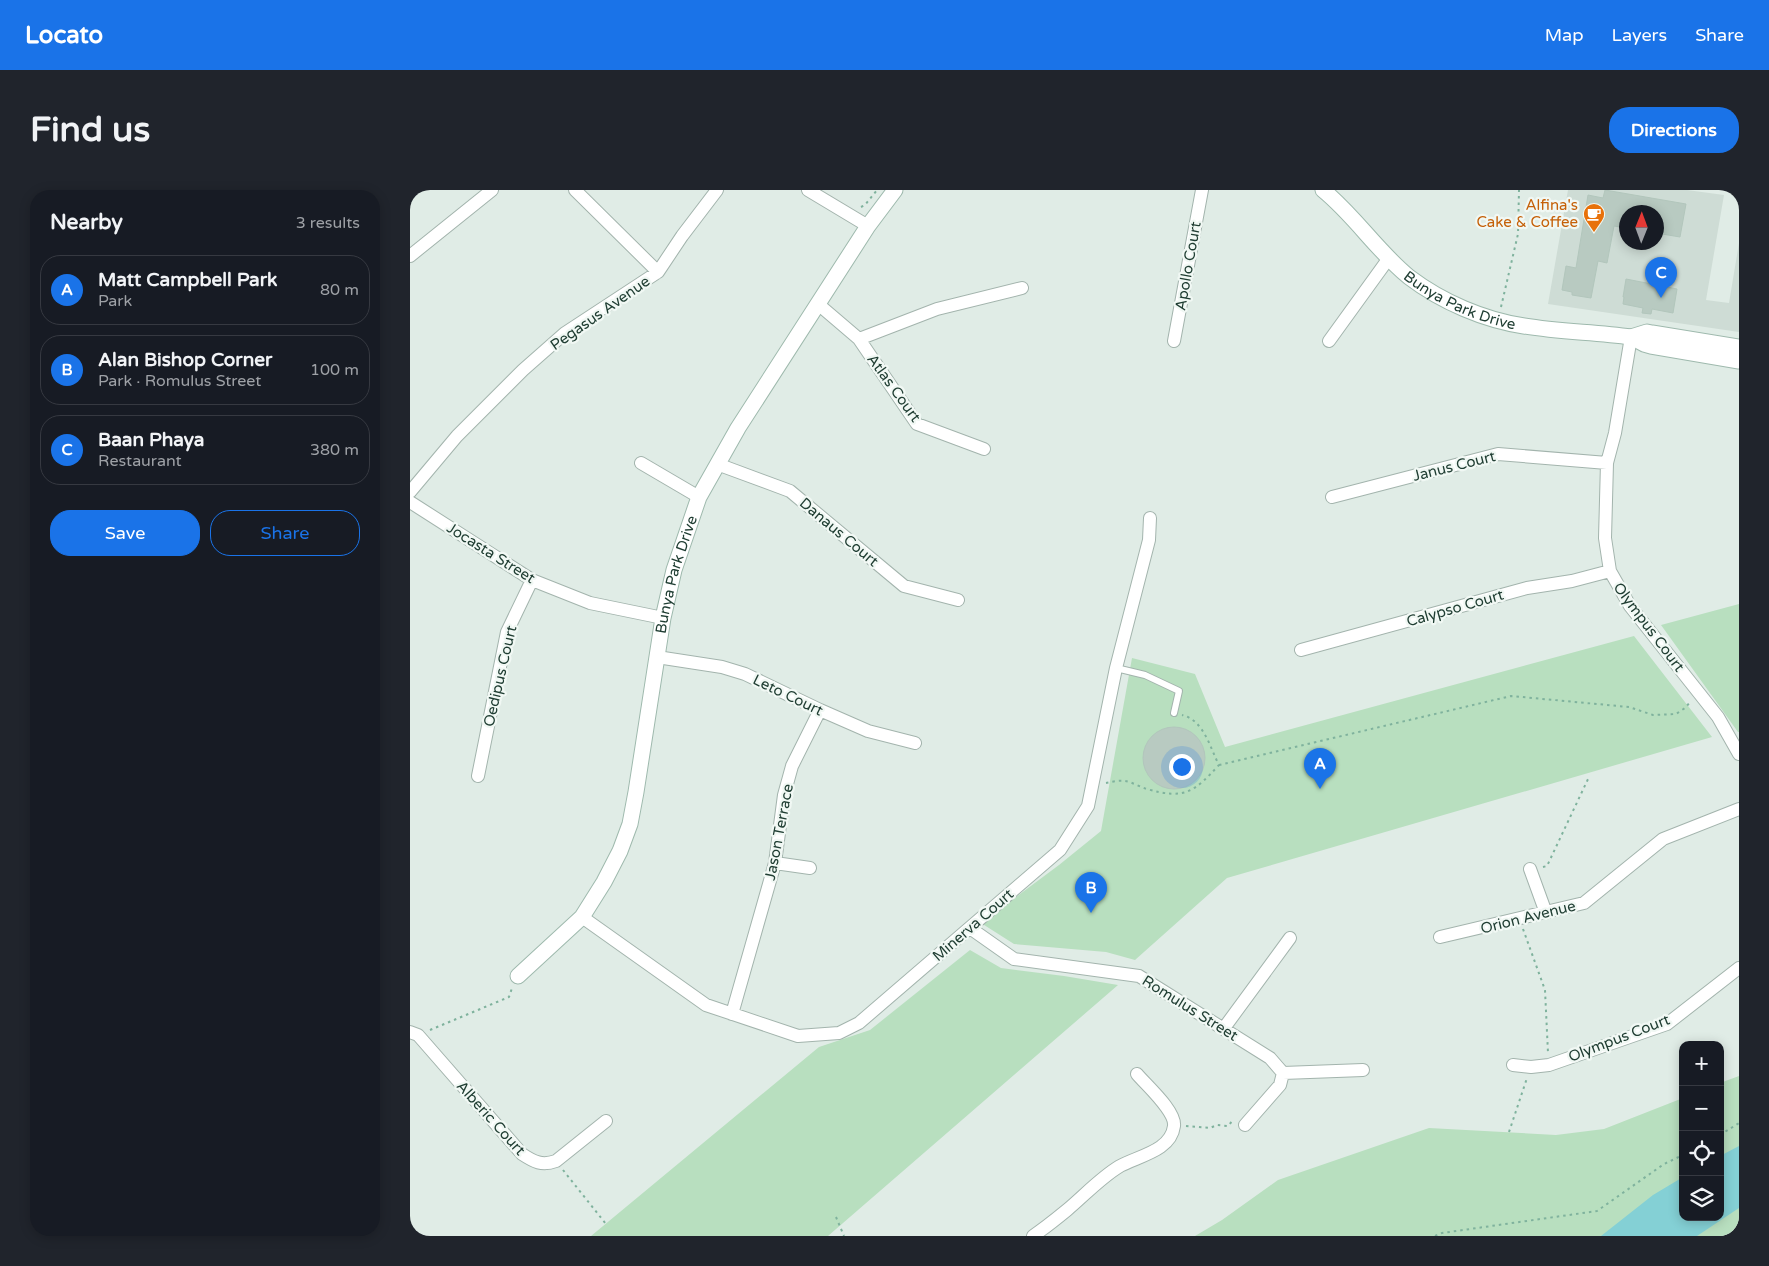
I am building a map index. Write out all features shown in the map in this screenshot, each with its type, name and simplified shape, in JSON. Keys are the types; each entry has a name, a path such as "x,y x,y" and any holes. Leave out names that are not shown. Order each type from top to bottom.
{"street":[{"path":"410,256 492,190"},
{"path":"575,190 658,272"},
{"name":"Pegasus Avenue","path":"410,492 458,436 530,364 565,333 658,272 682,236 717,190"},
{"path":"808,190 868,226"},
{"name":"Bunya Park Drive","path":"518,976 582,917 608,875 620,851 630,824 636,792 663,618 674,570 699,497 738,428 868,226 895,190"},
{"name":"Apollo Court","path":"1174,341 1202,190"},
{"name":"Bunya Park Drive","path":"1323,190 1410,277 1437,295 1466,309 1497,320 1548,330 1631,337 1647,332 1739,347"},
{"path":"1329,341 1389,258"},
{"path":"859,339 937,309 1022,288"},
{"name":"Atlas Court","path":"818,304 859,339 917,424 984,449"},
{"name":"Bunya Park Drive","path":"1631,337 1651,346 1739,361"},
{"name":"Olympus Court","path":"1631,337 1615,433 1607,463 1605,538 1610,571 1630,606 1718,717 1739,754"},
{"name":"Janus Court","path":"1332,497 1498,454 1607,463"},
{"path":"641,463 699,497"},
{"name":"Danaus Court","path":"718,464 790,491 904,586 958,600"},
{"name":"Jocasta Street","path":"410,502 532,580 590,603 663,618"},
{"name":"Minerva Court","path":"582,917 706,1005 798,1036 840,1033 859,1023 1060,850 1088,806 1116,668 1149,540 1150,518"},
{"name":"Calypso Court","path":"1301,650 1520,590 1572,581 1610,571"},
{"name":"Oedipus Court","path":"478,776 507,632 532,580"},
{"name":"Leto Court","path":"658,657 722,667 745,674 868,731 915,743"},
{"name":"Jason Terrace","path":"732,1014 775,863 784,795 792,766 820,710"},
{"name":"Orion Avenue","path":"1440,938 1584,903 1664,839 1739,809"},
{"path":"775,863 810,868"},
{"path":"1530,869 1546,913"},
{"name":"Romulus Street","path":"970,928 1014,959 1139,976 1270,1058 1283,1073"},
{"path":"1224,1028 1290,938"},
{"name":"Olympus Court","path":"1513,1065 1531,1067 1549,1064 1667,1024 1739,968"},
{"name":"Alberic Court","path":"414,1034 522,1154 539,1164 548,1164 556,1161"},
{"path":"1244,1125 1280,1085 1283,1073 1363,1070"},
{"path":"1033,1236 1067,1211 1106,1174 1160,1147 1169,1139 1174,1126 1168,1109 1137,1074"},
{"path":"556,1161 606,1121"}],"lane":[{"path":"1116,668 1145,675 1179,691 1174,713"}],"path":[{"path":"860,207 865,205 876,190"},
{"path":"1500,307 1518,234 1520,191"},
{"path":"1093,784 1126,781 1164,793 1181,794 1193,790 1219,765 1511,696 1629,707 1653,716 1676,714 1700,694"},
{"path":"1174,713 1188,716 1203,730 1219,765"},
{"path":"1530,869 1547,866 1590,777"},
{"path":"1519,920 1544,990 1549,1064"},
{"path":"414,1034 509,997 518,976"},
{"path":"1508,1132 1531,1067"},
{"path":"1174,1126 1189,1125 1210,1128 1216,1125 1228,1126 1236,1118 1244,1125"},
{"path":"1724,1132 1739,1123"},
{"path":"1435,1236 1442,1233 1597,1211 1664,1164 1679,1157"},
{"path":"556,1161 606,1224"},
{"path":"836,1217 844,1236"}],"shaded area":[{"path":"1568,190 1687,190 1724,195 1706,300 1729,303 1739,243 1739,332 1548,304"}],"green space":[{"path":"1739,604 1739,732 1738,732 1661,625"},
{"path":"1634,636 1712,737 1227,878 1135,960 1106,952 1014,944 981,923 1101,831 1132,658 1195,674 1225,747"},
{"path":"970,950 1001,968 1118,985 828,1236 591,1236 819,1047 870,1030"},
{"path":"1739,1076 1739,1236 1195,1236 1222,1220 1278,1180 1429,1128 1556,1135 1604,1129 1679,1100 1679,1221 1724,1221 1724,1082"}],"water":[{"path":"1739,1146 1739,1208 1724,1218 1724,1176 1724,1154"},
{"path":"1679,1179 1679,1221 1720,1221 1697,1236 1601,1236 1653,1195"}],"building":[{"path":"1605,190 1686,204 1680,237 1664,234 1664,205 1619,205 1619,227 1614,226 1607,263 1598,261 1591,298 1572,295 1572,292 1562,290 1566,266 1576,268 1588,195 1603,198"},
{"path":"1626,279 1677,289 1673,313 1652,309 1651,314 1642,313 1643,308 1623,304"},
{"path":"1174,727 1186,729 1196,736 1203,746 1205,758 1203,770 1196,780 1186,787 1174,789 1162,787 1152,780 1145,770 1143,758 1145,746 1152,736 1162,729"}],"place":[{"name":"Alfina's Cake & Coffee","path":"1594,233"},
{"name":"Baan Phaya","path":"1661,298"},
{"name":"Matt Campbell Park","path":"1320,789"},
{"name":"Alan Bishop Corner","path":"1091,913"}]}
